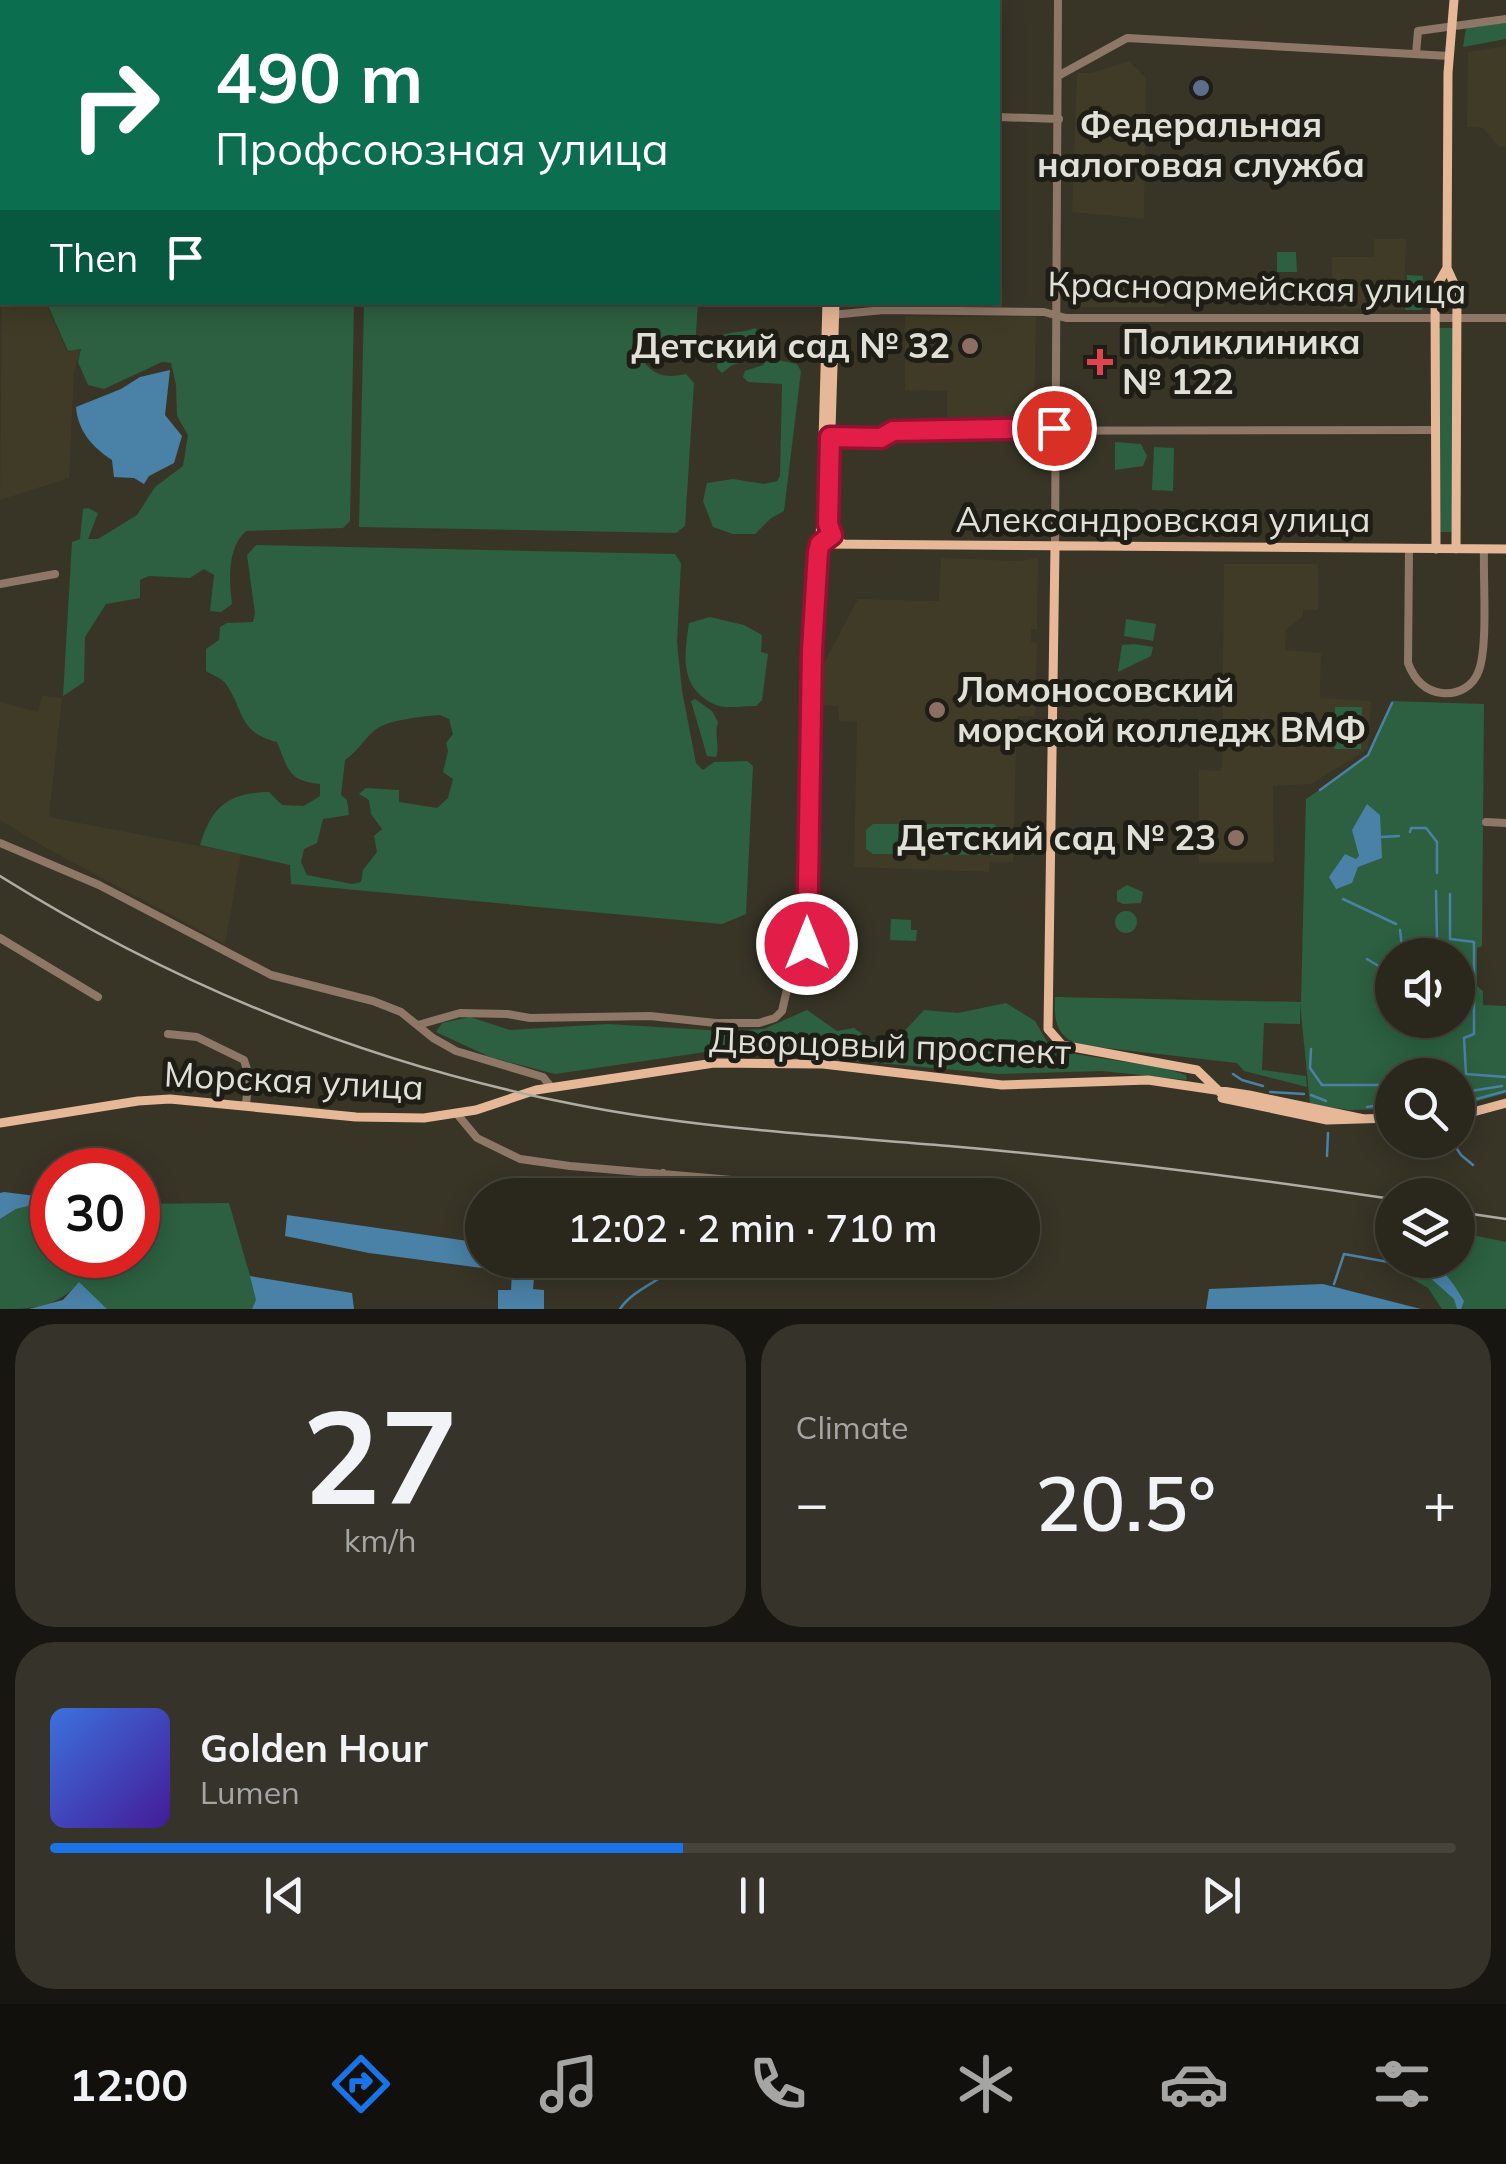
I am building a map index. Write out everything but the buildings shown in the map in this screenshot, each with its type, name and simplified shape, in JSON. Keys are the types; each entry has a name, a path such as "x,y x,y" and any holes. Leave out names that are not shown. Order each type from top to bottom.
{"main road":[{"path":"1454,0 1448,56 1448,268 1457,290 1456,550"},
{"path":"1436,549 1435,290 1448,268"},
{"path":"1435,290 1447,282 1457,290"},
{"path":"828,305 831,315"},
{"path":"820,544 834,305"},
{"path":"827,437 828,524 832,535 842,543"},
{"name":"Александровская улица","path":"820,544 1506,549"},
{"path":"1055,547 1048,1030 1062,1045 1197,1070 1219,1092"},
{"name":"Дворцовый проспект","path":"524,1094 714,1062 824,1064 988,1085 1136,1082 1375,1119"},
{"path":"1172,1064 1189,1072 1191,1080 1185,1087"},
{"name":"Дворцовый проспект","path":"1136,1082 1219,1092"},
{"name":"Морская улица","path":"0,1122 138,1101 202,1100 390,1119 457,1114 524,1094"},
{"path":"1475,1111 1506,1103"}],"street":[{"path":"1055,547 1058,0"},
{"path":"1416,54 1418,30 1506,18"},
{"path":"1058,76 1128,38 1448,56"},
{"path":"1000,117 1058,119"},
{"name":"Красноармейская улица","path":"831,315 886,310 1506,318"},
{"path":"827,437 881,438 893,431 1054,428 1436,430"},
{"path":"418,1024 460,1013 554,1019 650,1016 742,1024 775,1018 782,1011 795,966 807,944 812,650 820,544 832,535"},
{"path":"1409,549 1408,663 1422,685 1444,694 1468,686 1481,664 1484,550"},
{"path":"0,584 56,574"},
{"path":"1486,822 1506,823"},
{"path":"0,842 98,885 272,975 401,1012 456,1052 543,1077 551,1087"},
{"path":"0,938 98,997"},
{"path":"168,1034 198,1038 244,1060 248,1076 246,1104"},
{"path":"457,1114 477,1138 520,1159 716,1178"},
{"path":"662,1173 669,1178"}],"shaded area":[{"path":"1506,46 1506,146 1499,147 1483,128 1467,127 1468,52"},
{"path":"1129,61 1146,78 1144,219 1072,212 1077,73 1091,73"},
{"path":"1374,239 1406,239 1404,310 1332,308 1332,257 1374,257"},
{"path":"1164,276 1164,307 1075,307 1075,277"},
{"path":"2,305 47,305 67,352 80,349 74,373 69,478 0,500"},
{"name":"Детский сад № 32","path":"905,316 1036,317 1034,423 947,422 947,391 905,390"},
{"name":"Ломоносовский морской колледж ВМФ","path":"941,558 1038,558 1037,629 1031,629 1031,642 1037,643 1035,716 1017,716 1013,862 990,862 989,872 854,867 857,722 839,721 838,706 820,705 821,669 858,599 939,601"},
{"path":"1224,564 1318,564 1318,610 1303,610 1303,616 1286,630 1285,650 1321,653 1320,698 1371,701 1368,749 1311,784 1273,786 1274,862 1199,862 1199,770 1220,771 1222,765"},
{"path":"42,696 62,698 49,817 241,854 225,944 0,820 0,702 38,712"}],"green space":[{"path":"1506,23 1506,39 1463,47 1466,28"},
{"path":"1277,252 1296,252 1297,272 1277,272"},
{"path":"1407,275 1423,276 1422,310 1405,310"},
{"path":"48,305 354,305 350,521 343,528 246,531 232,555 232,604 221,612 210,611 214,575 204,569 190,578 149,576 140,580 140,598 106,604 85,637 84,682 63,696 72,542 80,539 83,509 98,513 88,539 98,539 137,515 155,487 183,466 188,435 177,416 171,363 162,362 104,389 88,385 78,362 81,349 68,351"},
{"path":"364,305 698,305 695,347 687,350 658,341 644,362 668,376 686,374 694,383 685,526 676,533 359,527"},
{"path":"755,328 766,337 759,346 741,342 728,346 729,352 741,356 743,362 722,373 717,368 718,357 711,350 714,338"},
{"path":"1439,328 1453,328 1452,532 1439,532"},
{"path":"768,358 797,364 801,371 784,511 755,534 733,534 713,527 703,501 707,483 733,479 764,484 777,481 780,476 782,384 748,382 743,377 745,371 763,365"},
{"path":"1115,442 1141,444 1147,456 1143,466 1115,470"},
{"path":"1154,447 1174,448 1173,491 1152,490"},
{"path":"256,545 675,554 681,563 677,642 696,763 703,770 714,762 747,761 753,766 746,914 722,924 291,884 290,865 200,845 216,811 232,799 269,792 282,805 304,806 320,796 320,784 295,777 277,742 249,727 226,684 206,671 206,649 219,640 220,627 253,622 247,555","holes":["440,715 449,719 453,734 446,743 443,772 453,779 448,798 437,808 399,802 399,790 366,788 359,794 369,800 371,814 382,829 374,836 377,852 363,870 361,882 352,884 307,875 301,862 304,849 317,843 323,819 349,815 347,800 341,795 345,760 375,730 388,724"]},
{"path":"710,617 744,625 762,635 761,652 768,654 762,700 756,706 716,705 695,690 690,681 686,659 689,623"},
{"path":"1126,619 1156,624 1153,641 1124,636"},
{"path":"1122,645 1153,647 1151,656 1118,672"},
{"path":"695,699 712,711 718,722 716,757 707,756 691,701"},
{"path":"1392,701 1484,704 1482,946 1477,948 1477,986 1483,991 1483,1005 1506,1006 1506,1093 1475,1102 1475,1058 1375,1058 1375,1109 1310,1104 1300,1003 1300,1024 1264,1023 1262,1070 1306,1076 1307,1087 1244,1071 1237,1063 1080,1045 1061,1032 1055,997 1301,1002 1306,799 1366,758"},
{"path":"1335,707 1362,707 1361,749 1334,749"},
{"path":"873,824 994,824 1001,831 1001,848 993,855 873,854 866,849 866,830"},
{"path":"1127,885 1143,892 1141,903 1117,901 1117,891"},
{"path":"1126,911 1134,914 1134,930 1126,933 1118,930 1115,922 1118,914"},
{"path":"891,919 911,920 911,930 917,930 916,941 890,940"},
{"path":"1006,1003 1035,1021 1049,1045 1062,1052 1164,1068 1186,1075 1187,1080 1102,1071 999,1074 726,1049 555,1074 490,1057 436,1032 442,1023 470,1017 510,1030 608,1024 723,1031 764,1029 807,1010 837,1031 854,1028 872,1041 885,1036 899,1037 924,1010 958,1013"},
{"path":"229,1203 257,1300 252,1309 107,1309 79,1283 61,1298 43,1305 0,1309 0,1219 30,1206 30,1278 160,1278 160,1204"},
{"path":"1475,1236 1506,1242 1506,1309 1442,1309 1428,1288 1411,1278 1475,1278"}],"water":[{"path":"170,370 165,415 182,436 174,463 149,476 144,484 134,478 114,477 112,460 87,438 76,407 140,377"},
{"path":"1367,804 1380,815 1382,858 1358,867 1352,883 1336,889 1329,877 1345,854 1356,859 1359,856 1352,830"},
{"path":"0,1193 30,1195 30,1206 0,1219"},
{"path":"287,1215 465,1241 465,1266 369,1253 285,1236"},
{"path":"250,1276 352,1293 354,1309 252,1309 256,1300"},
{"path":"512,1278 534,1278 533,1289 544,1290 544,1309 498,1309 498,1290 511,1290"},
{"path":"1430,1278 1448,1278 1464,1301 1461,1309 1457,1309 1454,1299"},
{"path":"79,1282 107,1309 29,1309 63,1300"},
{"path":"1323,1284 1421,1309 1206,1309 1209,1289"}],"waterway":[{"path":"1320,790 1368,755 1392,703"},
{"path":"1410,832 1411,828 1426,828 1437,842 1437,873"},
{"path":"1381,837 1399,836"},
{"path":"1436,891 1437,938"},
{"path":"1450,894 1450,938"},
{"path":"1343,899 1396,924"},
{"path":"1400,930 1401,938"},
{"path":"1367,959 1375,964"},
{"path":"1464,1038 1466,1074 1506,1077"},
{"path":"1311,1049 1310,1068 1322,1085 1375,1085"},
{"path":"1233,1074 1263,1086"},
{"path":"1475,1090 1502,1086"},
{"path":"1475,1099 1506,1091"},
{"path":"1270,1092 1304,1094"},
{"path":"1311,1095 1326,1101"},
{"path":"1367,1107 1375,1106"},
{"path":"1327,1156 1328,1133"},
{"path":"1465,1158 1473,1165"},
{"path":"1334,1284 1344,1254 1375,1260"},
{"path":"620,1309 659,1278"}],"railway":[{"path":"0,876 67,916 205,986 348,1043 497,1087 667,1120 1116,1163 1375,1197"},
{"path":"1475,1214 1506,1219"}],"place":[{"name":"Федеральная налоговая служба","path":"1201,88"},
{"name":"Детский сад № 32","path":"970,346"},
{"name":"Поликлиника № 122","path":"1100,362"},
{"name":"Ломоносовский морской колледж ВМФ","path":"937,710"},
{"name":"Детский сад № 23","path":"1236,838"}],"route":[{"path":"807,944 812,650 818,552 820,544 832,535 828,524 830,437 881,438 893,431 1054,428"}]}
